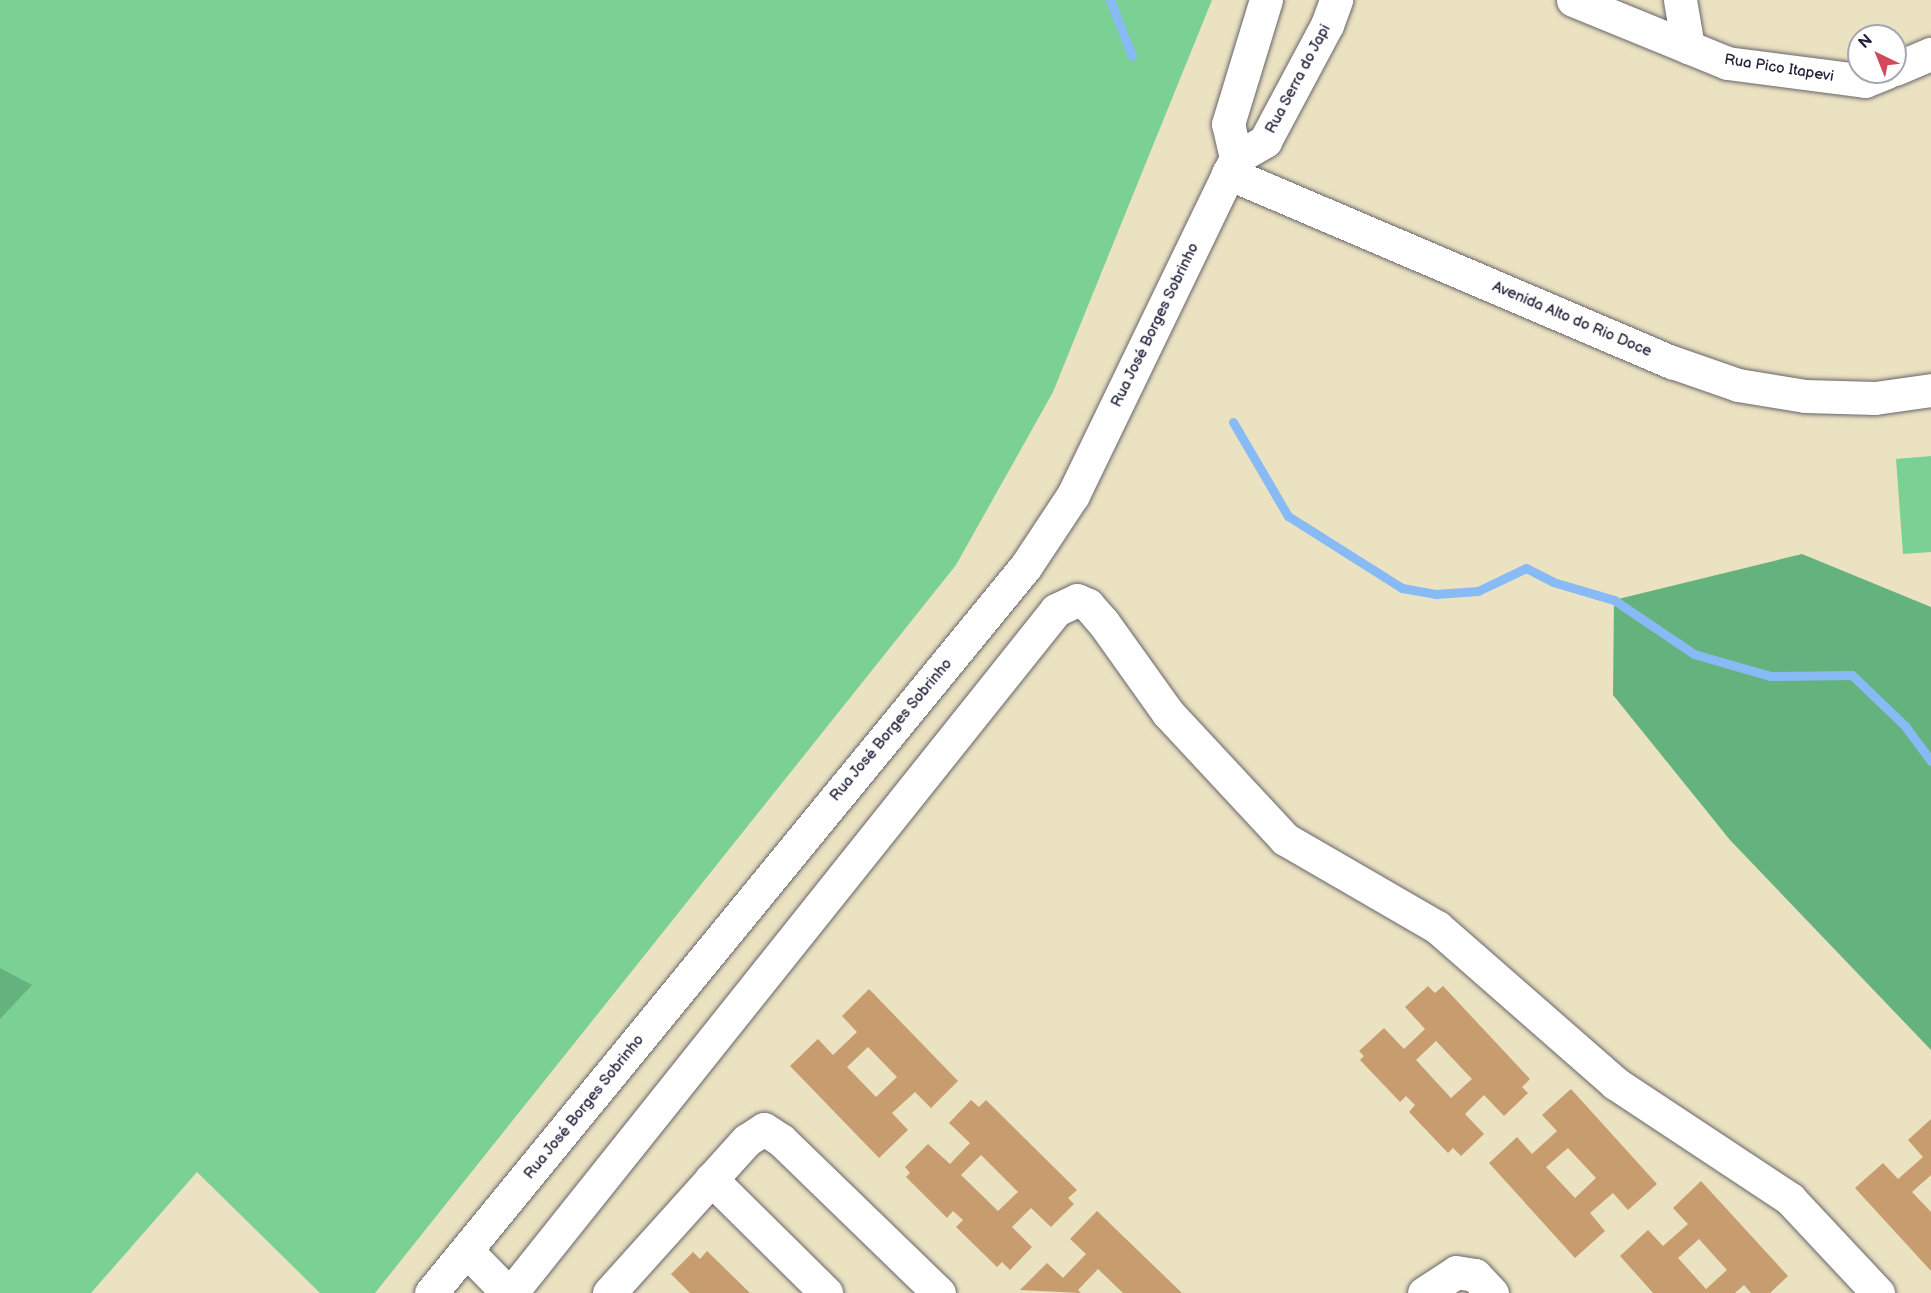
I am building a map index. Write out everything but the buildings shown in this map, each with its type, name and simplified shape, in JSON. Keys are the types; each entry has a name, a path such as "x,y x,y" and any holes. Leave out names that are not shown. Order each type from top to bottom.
{"street":[{"path":"1232,166 1228,124 1266,0"},
{"name":"Rua Serra do Japi","path":"1232,166 1265,141 1327,25 1336,0"},
{"name":"Rua Pico Itapevi","path":"1573,0 1727,63 1847,79"},
{"path":"1680,0 1688,46"},
{"path":"1907,64 1931,54"},
{"name":"Avenida Alto do Rio Doce","path":"1232,166 1672,362 1738,385 1805,396 1875,398 1931,390"},
{"name":"Rua José Borges Sobrinho","path":"431,1293 468,1252 756,891 1026,566 1072,495 1232,166"},
{"path":"468,1252 510,1293 1056,610 1077,600 1088,605 1103,622 1168,713 1285,839 1437,927 1615,1083 1791,1199 1864,1287"},
{"path":"609,1293 747,1140 756,1132 769,1130 939,1293"},
{"path":"711,1179 826,1293"},
{"path":"1424,1293 1456,1272 1475,1275 1492,1293"}],"green space":[{"path":"0,0 1212,0 1053,392 956,565 375,1293 320,1293 197,1172 91,1293 0,1293"},
{"path":"1931,456 1931,552 1903,554 1896,459"},
{"path":"1802,554 1931,607 1931,1050 1730,840 1613,695 1614,600"},
{"path":"0,968 32,985 0,1019"}],"waterway":[{"path":"1110,0 1132,56"},
{"path":"1233,422 1288,516 1402,588 1436,594 1478,591 1526,568 1553,582 1614,600 1694,654 1770,676 1852,675 1905,726 1931,761"}]}
